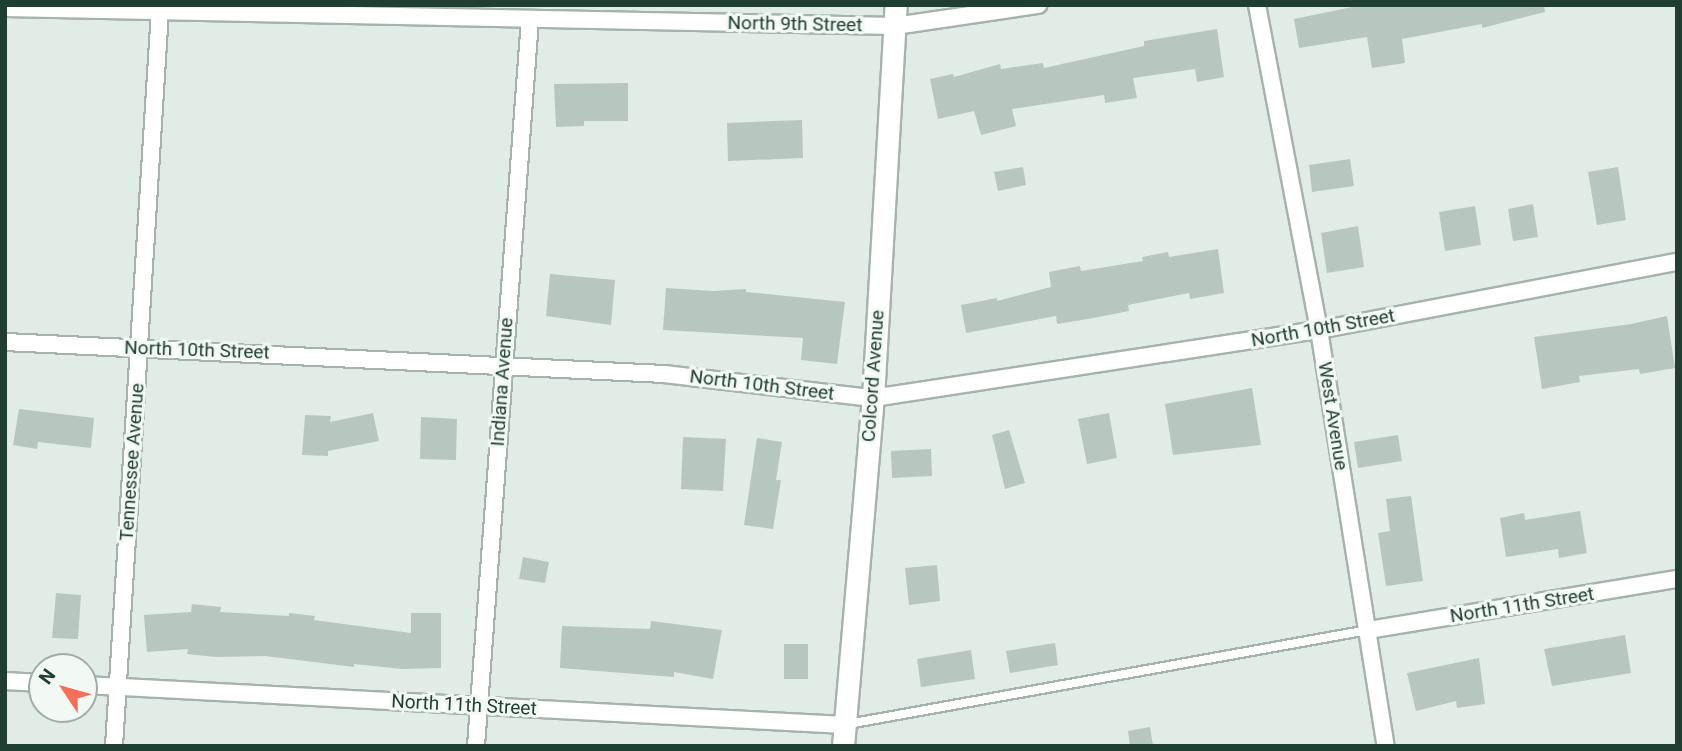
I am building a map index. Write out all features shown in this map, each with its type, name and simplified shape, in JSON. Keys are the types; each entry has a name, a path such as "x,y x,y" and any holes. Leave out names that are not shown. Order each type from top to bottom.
{"street":[{"name":"North 9th Street","path":"5,8 895,15 1038,5"},
{"name":"West Avenue","path":"1257,5 1319,330 1386,746"},
{"name":"Tennessee Avenue","path":"114,746 160,11"},
{"name":"Indiana Avenue","path":"476,746 530,12"},
{"name":"Colcord Avenue","path":"844,735 873,398 895,15"},
{"name":"North 10th Street","path":"5,342 664,374 873,398 1319,330 1677,262"},
{"name":"North 11th Street","path":"1368,629 1677,579"},
{"path":"5,681 28,682"},
{"name":"North 11th Street","path":"98,686 478,706 844,735"}],"lane":[{"path":"844,735 1368,629"}],"building":[{"path":"1362,5 1544,5 1545,12 1482,28 1482,24 1402,39 1405,63 1372,68 1367,37 1299,48 1294,19"},
{"path":"1217,29 1224,77 1197,82 1195,69 1133,78 1137,98 1105,103 1104,95 1012,109 1016,126 981,135 974,111 938,119 930,79 953,74 954,77 1000,64 1001,69 1043,63 1044,68 1144,46 1144,41"},
{"path":"628,83 628,121 584,121 584,126 556,127 554,84"},
{"path":"802,120 803,158 728,161 727,123"},
{"path":"1350,159 1354,186 1312,192 1309,165"},
{"path":"1023,167 1026,185 998,191 994,172"},
{"path":"1618,167 1626,220 1597,225 1588,172"},
{"path":"1533,204 1538,237 1513,241 1508,209"},
{"path":"1475,206 1481,245 1445,251 1439,212"},
{"path":"1358,226 1364,267 1327,273 1321,233"},
{"path":"1218,249 1224,293 1190,299 1189,293 1128,305 1129,311 1088,319 1057,324 1056,316 966,333 961,305 997,298 997,301 1051,287 1049,272 1080,266 1081,271 1143,261 1142,257 1168,252 1169,257"},
{"path":"550,274 615,280 611,325 546,316"},
{"path":"666,288 713,291 746,289 746,292 845,302 837,364 801,360 803,338 663,330"},
{"path":"1667,316 1675,368 1640,374 1639,369 1579,376 1580,382 1542,389 1534,337 1631,324"},
{"path":"1252,388 1261,445 1173,455 1165,404"},
{"path":"19,409 94,418 91,448 38,442 37,449 13,445"},
{"path":"373,413 379,441 328,451 328,456 302,455 305,415 331,416 330,422"},
{"path":"1109,413 1117,458 1087,464 1078,419"},
{"path":"421,417 457,419 456,460 420,459"},
{"path":"1009,430 1025,483 1005,489 992,435"},
{"path":"1398,435 1402,461 1358,468 1354,442"},
{"path":"683,437 726,439 723,491 681,489"},
{"path":"757,438 782,442 776,480 781,480 773,529 744,525"},
{"path":"931,449 932,476 892,478 891,451"},
{"path":"1411,496 1423,581 1386,586 1378,533 1390,531 1386,499"},
{"path":"1580,511 1587,553 1559,558 1558,549 1506,557 1500,518 1524,513 1525,520"},
{"path":"523,557 549,562 545,583 519,579"},
{"path":"937,565 940,601 909,605 905,568"},
{"path":"56,593 81,595 78,639 52,638"},
{"path":"192,604 221,607 220,612 289,616 289,613 315,616 314,620 411,633 411,613 441,613 441,668 402,669 354,664 354,667 265,656 216,657 187,654 188,649 147,652 144,615 191,612"},
{"path":"651,621 722,630 713,679 674,672 674,677 560,668 562,626 650,629"},
{"path":"1625,635 1631,673 1552,686 1544,649"},
{"path":"1055,643 1058,665 1010,673 1006,651"},
{"path":"784,644 808,644 808,679 784,679"},
{"path":"971,650 975,679 921,687 917,659"},
{"path":"1479,658 1485,704 1457,708 1456,701 1416,711 1407,673"},
{"path":"1150,727 1153,746 1130,746 1128,731"}]}
